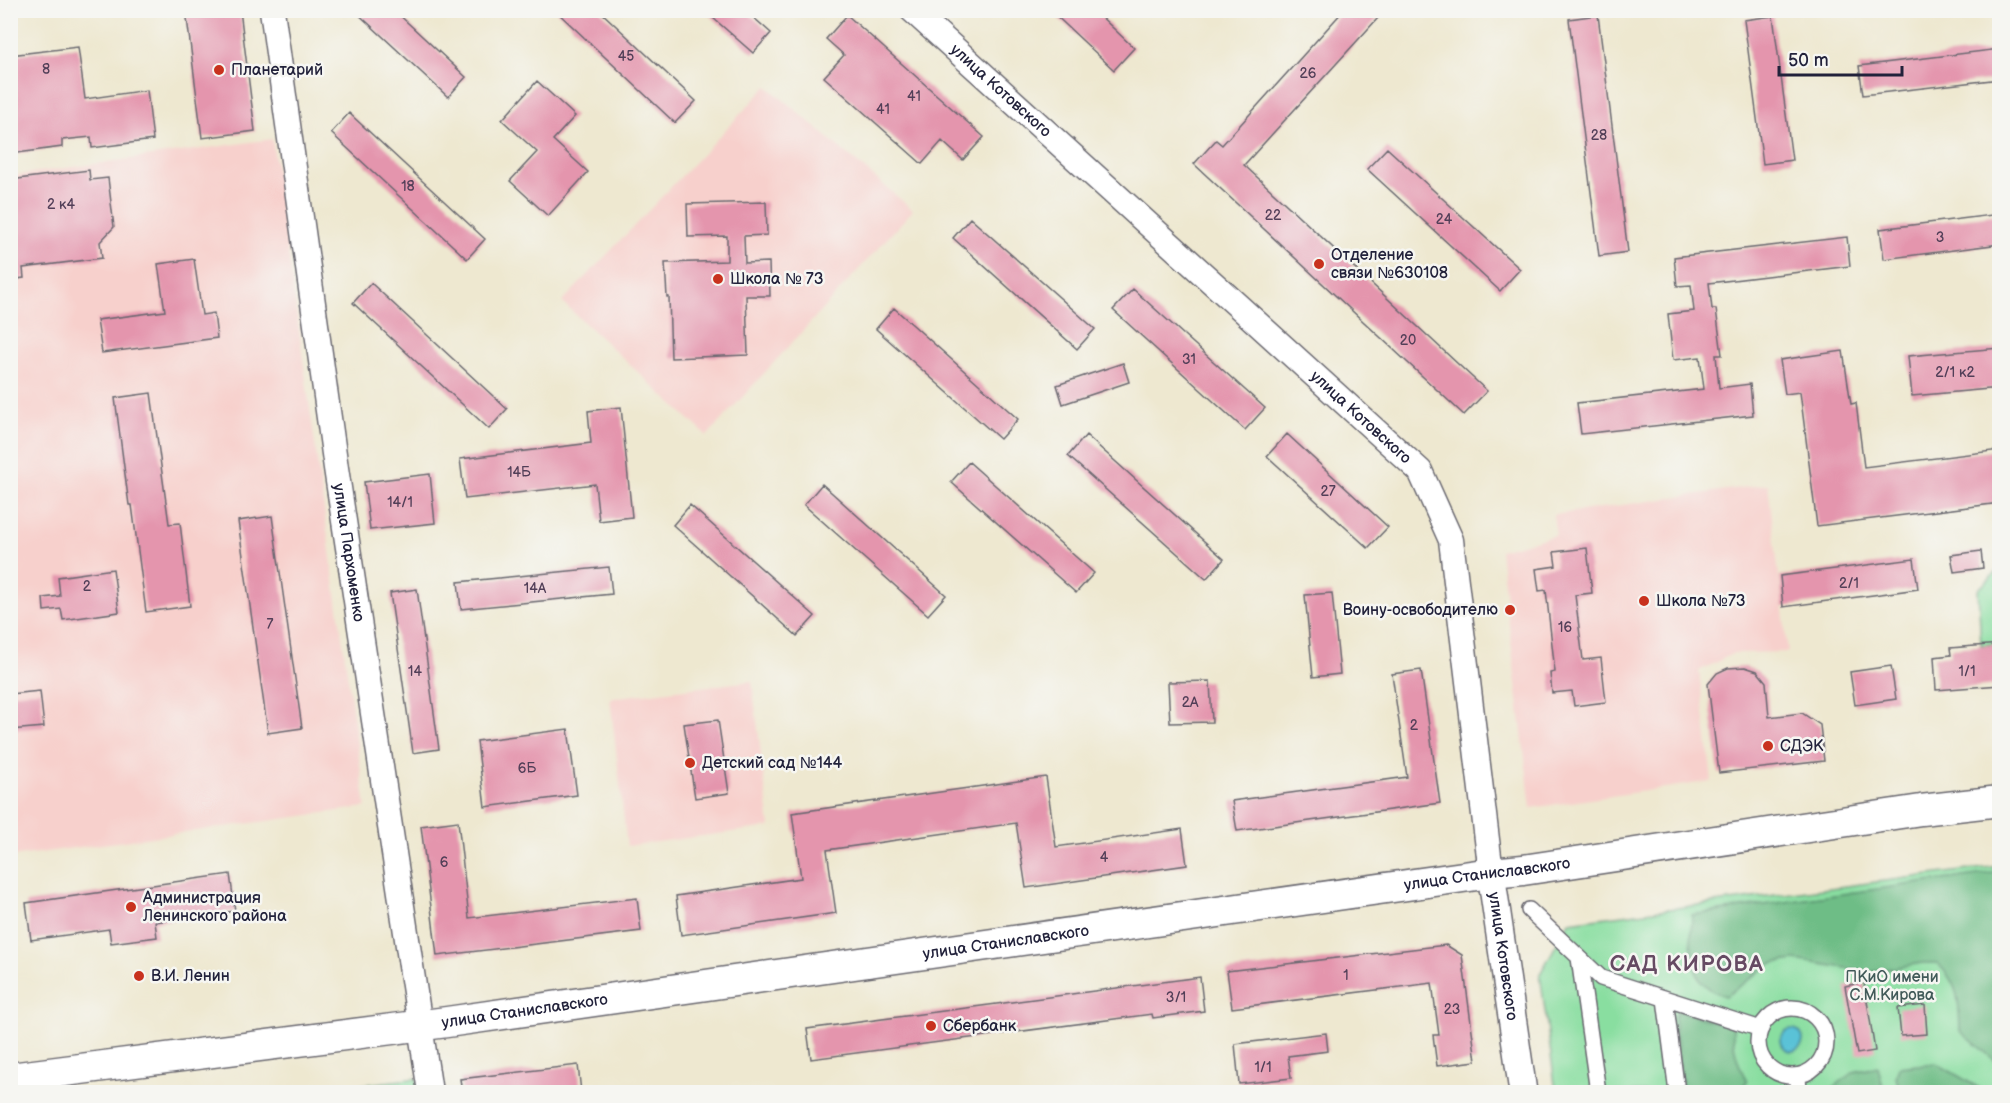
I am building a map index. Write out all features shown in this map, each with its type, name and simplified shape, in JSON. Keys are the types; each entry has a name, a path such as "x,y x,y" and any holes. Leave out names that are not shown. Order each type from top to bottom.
{"main road":[{"name":"улица Станиславского","path":"10,1078 421,1026 1523,870 1921,810 2000,801"},
{"name":"улица Котовского","path":"1491,873 1523,1092"}],"street":[{"name":"улица Пархоменко","path":"272,10 338,480 430,1092"},
{"name":"улица Котовского","path":"912,10 1420,471 1451,540 1491,873"},
{"path":"1529,910 1601,978 1761,1029"},
{"path":"1579,958 1598,1092"},
{"path":"1665,999 1677,1092"},
{"path":"1792,1008 1809,1012 1822,1024 1826,1036 1826,1047 1817,1066 1808,1073 1798,1076 1777,1073 1762,1058 1758,1047 1758,1036 1761,1029 1770,1016 1780,1010 1792,1008"},
{"path":"1798,1076 1799,1092"}],"shaded area":[{"path":"767,86 913,210 707,436 562,302"},
{"path":"272,139 366,807 11,857 10,176"},
{"name":"Школа №73","path":"1768,484 1788,652 1734,653 1699,671 1712,781 1531,808 1500,550 1556,535 1553,515"},
{"name":"Детский сад №144","path":"752,681 770,827 627,846 610,698"}],"green space":[{"path":"1999,569 1999,644 1981,645 1978,590"},
{"name":"ПКиО имени С.М.Кирова","path":"1999,866 1999,1092 1556,1092 1540,974 1569,922"},
{"path":"1999,872 1999,1064 1960,1031 1957,994 1945,971 1937,963 1922,963 1871,972 1795,960 1772,963 1726,996 1713,991 1697,975 1691,940 1692,915"},
{"path":"1682,1012 1733,1027 1736,1055 1747,1081 1739,1092 1683,1092 1674,1019 1676,1013"},
{"path":"1936,1063 1986,1092 1900,1092 1896,1077 1899,1067"},
{"path":"1878,1067 1884,1092 1828,1092 1853,1072"},
{"path":"417,1078 419,1092 305,1092"}],"water":[{"path":"1792,1029 1800,1032 1803,1040 1800,1048 1792,1051 1784,1048 1781,1040 1784,1032"}],"building":[{"path":"186,10 240,10 255,131 202,138"},
{"path":"354,10 394,10 466,77 448,97"},
{"path":"555,10 599,10 696,101 675,123"},
{"path":"704,10 745,10 771,33 753,53"},
{"path":"1050,10 1094,10 1134,48 1114,70"},
{"path":"1344,10 1370,10 1378,18 1244,165 1487,391 1464,415 1194,164 1216,140 1222,145"},
{"path":"847,15 984,137 963,160 942,141 922,164 824,77 844,55 826,39"},
{"path":"1598,15 1628,252 1599,256 1569,19"},
{"path":"1773,16 1792,160 1763,164 1744,20"},
{"path":"78,47 85,99 147,90 153,140 92,148 91,137 62,140 62,147 10,154 10,55"},
{"path":"2000,49 2000,79 1863,95 1859,66"},
{"path":"537,81 575,116 553,140 588,172 548,216 510,181 537,152 502,120"},
{"path":"349,113 485,239 467,259 331,133"},
{"path":"1387,148 1520,269 1500,291 1367,169"},
{"path":"89,170 90,180 108,178 114,227 100,242 102,258 23,268 24,278 10,280 10,180"},
{"name":"Школа № 73","path":"766,202 767,235 744,236 745,263 769,262 770,296 746,296 748,355 671,358 669,297 667,297 665,263 727,261 727,236 688,237 687,204"},
{"path":"2000,214 2000,244 1884,259 1880,229"},
{"path":"970,218 1095,329 1077,349 953,238"},
{"path":"1847,237 1850,266 1709,283 1712,309 1716,309 1722,355 1716,355 1719,388 1750,384 1753,415 1581,434 1577,403 1704,389 1700,357 1673,360 1668,314 1694,311 1691,285 1677,286 1674,257"},
{"path":"194,259 202,315 214,313 217,338 102,353 97,320 165,311 158,264"},
{"path":"371,283 507,409 489,429 353,303"},
{"path":"1133,289 1265,408 1245,430 1113,310"},
{"path":"894,308 1018,419 1000,439 876,329"},
{"path":"2000,348 2000,388 1912,396 1908,356"},
{"path":"1843,351 1851,404 1856,403 1864,467 2000,450 2000,503 1817,526 1800,392 1785,394 1780,360"},
{"path":"1123,363 1129,382 1063,404 1057,385"},
{"path":"151,393 169,524 180,523 190,606 146,612 115,398"},
{"path":"621,407 632,517 599,521 595,484 465,499 460,459 591,443 588,411"},
{"path":"1287,434 1388,527 1368,548 1267,456"},
{"path":"1086,435 1224,559 1206,579 1068,456"},
{"path":"969,462 1094,573 1076,593 951,482"},
{"path":"430,474 435,523 370,530 364,482"},
{"path":"822,484 946,595 928,615 804,505"},
{"path":"690,505 815,616 797,636 673,525"},
{"path":"272,516 302,728 268,733 238,521"},
{"path":"1587,548 1592,593 1575,595 1583,660 1601,658 1606,702 1574,706 1572,691 1552,693 1550,673 1555,672 1546,590 1539,591 1536,569 1556,566 1554,552"},
{"path":"1981,551 1983,568 1954,572 1951,555"},
{"path":"1914,559 1918,589 1783,607 1780,576"},
{"path":"609,567 612,594 461,609 458,582"},
{"path":"113,569 119,612 63,620 61,609 44,611 43,598 60,596 58,577"},
{"path":"417,589 439,749 413,753 390,593"},
{"path":"1332,593 1340,674 1313,677 1305,595"},
{"path":"2000,644 2000,685 1936,690 1934,657 1951,655 1950,648"},
{"path":"1891,666 1896,699 1855,705 1850,672"},
{"path":"1745,667 1757,671 1766,682 1769,717 1802,713 1820,725 1824,761 1719,773 1708,684 1717,673 1728,668"},
{"path":"1421,670 1440,803 1237,831 1232,801 1407,777 1392,674"},
{"path":"1210,681 1212,722 1170,723 1168,682"},
{"path":"40,691 44,727 10,730 10,694"},
{"path":"718,720 729,793 695,798 684,724"},
{"path":"568,729 577,795 485,807 477,741"},
{"path":"1046,777 1056,847 1182,829 1187,865 1026,888 1016,823 827,850 836,913 681,935 676,896 801,878 792,813"},
{"path":"458,821 469,918 637,898 641,931 437,956 421,826"},
{"name":"Администрация Ленинского района","path":"230,874 235,911 155,922 157,937 111,943 109,929 31,940 26,903"},
{"path":"1446,945 1462,955 1476,1061 1437,1066 1433,1035 1439,1035 1432,983 1232,1008 1227,971"},
{"path":"1200,977 1204,1011 1153,1018 1152,1014 811,1059 807,1029"},
{"path":"1864,982 1875,1051 1857,1054 1845,986"},
{"path":"1925,1005 1927,1034 1901,1036 1898,1008"},
{"path":"1326,1033 1328,1051 1288,1056 1291,1078 1239,1084 1235,1044"},
{"path":"578,1065 581,1092 462,1092 460,1079"}],"place":[{"name":"Планетарий","path":"219,70"},
{"name":"Отделение связи №630108","path":"1319,264"},
{"name":"Школа № 73","path":"718,279"},
{"name":"Школа №73","path":"1644,601"},
{"name":"Воину-освободителю","path":"1510,610"},
{"name":"СДЭК","path":"1768,746"},
{"name":"Детский сад №144","path":"690,763"},
{"name":"Администрация Ленинского района","path":"131,907"},
{"name":"В.И. Ленин","path":"139,976"},
{"name":"Сбербанк","path":"931,1026"}],"district":[{"name":"САД КИРОВА","path":"1687,964"}]}
